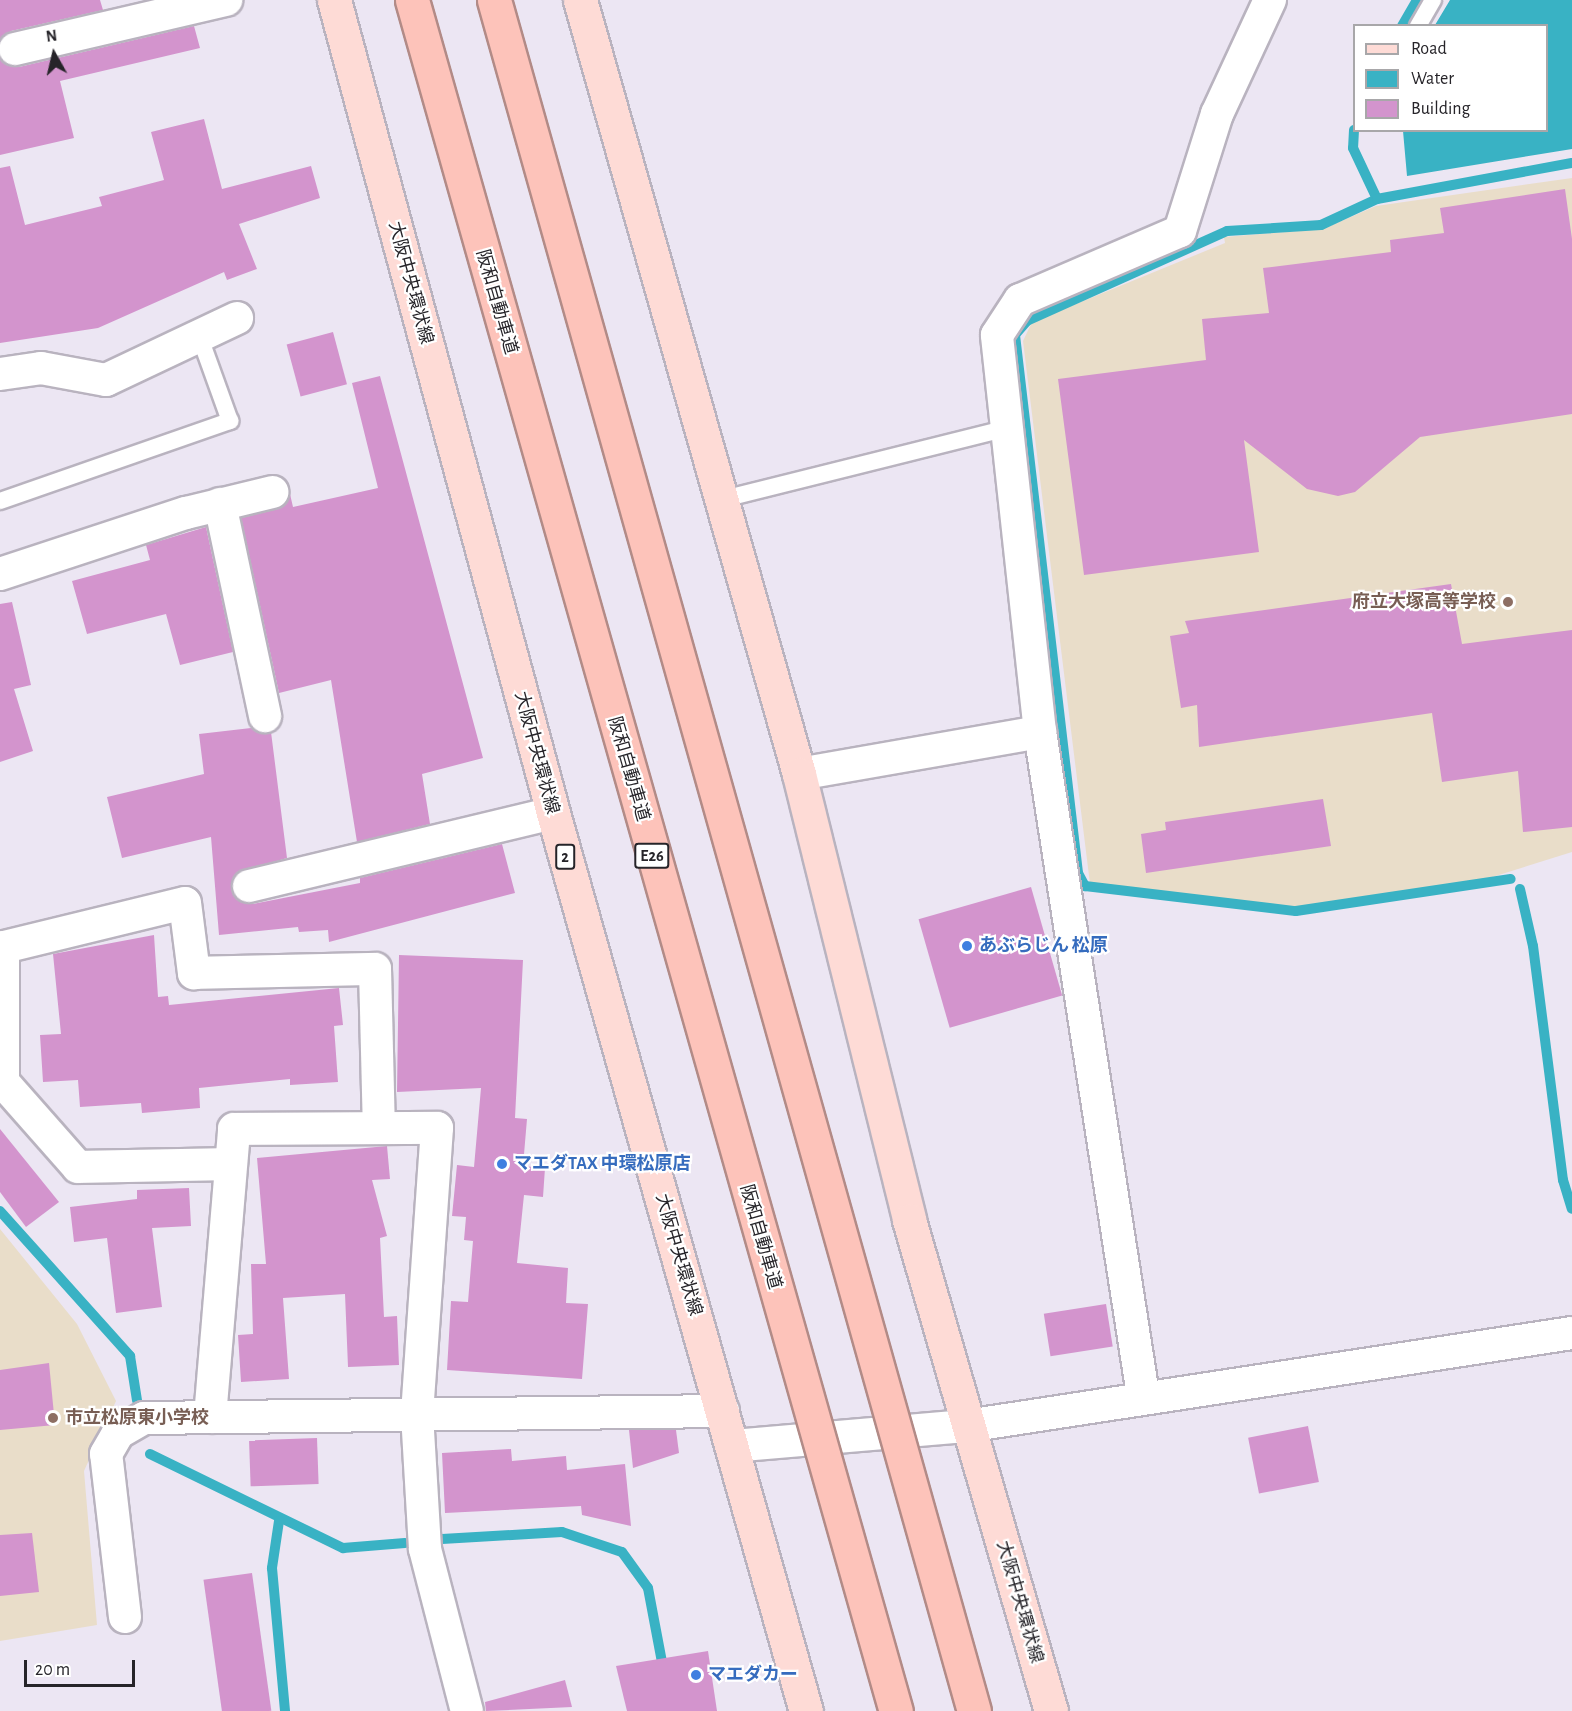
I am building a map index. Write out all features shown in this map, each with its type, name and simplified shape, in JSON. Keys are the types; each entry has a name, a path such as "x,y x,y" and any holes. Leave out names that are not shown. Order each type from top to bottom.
{"highway":[{"name":"阪和自動車道","path":"412,0 896,1711"},
{"path":"494,0 974,1711"}],"main road":[{"name":"大阪中央環状線","path":"334,0 553,813 806,1711"},
{"name":"大阪中央環状線","path":"580,0 719,500 799,774 909,1220 1051,1711"}],"street":[{"path":"15,49 226,0"},
{"path":"1143,1395 1040,732 998,335 1020,300 1180,231 1217,114 1270,0"},
{"path":"0,374 41,368 106,380 237,318"},
{"path":"0,574 220,504 272,492"},
{"path":"220,504 265,716"},
{"path":"799,774 1040,732"},
{"path":"249,886 553,813"},
{"path":"230,1164 78,1167 3,1083 1,948 185,903 194,973 375,969 379,1128"},
{"path":"210,1417 234,1129 437,1128 417,1414 425,1549 467,1711"},
{"path":"732,1446 967,1426 1143,1395 1572,1333"},
{"path":"125,1617 106,1454 118,1433 144,1418 723,1411"}],"lane":[{"path":"1419,24 1433,0"},
{"path":"0,501 230,421 200,335"},
{"path":"719,500 1008,428"}],"shaded area":[{"path":"1572,178 1572,852 1486,879 1286,909 1090,884 1023,341 1032,322 1225,243 1224,237 1323,229 1376,206"},
{"name":"市立松原東小学校","path":"0,1229 77,1324 116,1401 84,1471 97,1625 0,1641"}],"water":[{"path":"1450,0 1572,0 1572,149 1407,176 1403,132 1548,132 1548,24 1436,24"}],"building":[{"path":"0,0 100,0 103,10 11,31 0,40"},
{"path":"194,26 200,48 60,81 74,138 0,155 0,58 19,67"},
{"path":"204,119 222,189 311,166 320,198 239,224 257,269 227,280 224,272 98,328 0,343 0,168 10,166 25,225 102,206 99,197 164,180 151,132"},
{"path":"1565,189 1572,239 1572,414 1420,437 1355,492 1338,496 1307,489 1244,440 1259,552 1084,575 1058,379 1206,360 1202,319 1269,313 1263,268 1391,252 1390,240 1444,233 1440,208"},
{"path":"333,332 347,384 301,397 287,344"},
{"path":"380,376 483,758 422,774 430,824 357,842 331,680 279,693 241,518 277,509 290,494 293,507 378,488 352,383"},
{"path":"206,527 233,652 180,665 166,614 87,634 72,581 150,560 146,545"},
{"path":"1451,584 1462,644 1572,630 1572,827 1523,832 1518,771 1442,782 1432,713 1199,747 1197,705 1181,708 1170,636 1189,633 1185,621"},
{"path":"12,602 31,685 14,689 33,751 0,762 0,604"},
{"path":"251,728 271,732 287,858 237,873 232,881 236,899 253,904 360,883 360,878 502,844 515,893 329,942 328,930 299,932 298,927 219,935 211,837 122,858 107,797 204,774 199,734"},
{"path":"1323,799 1331,846 1146,873 1141,834 1166,830 1165,822"},
{"path":"1031,887 1062,996 950,1028 919,919"},
{"path":"154,935 158,997 168,996 169,1005 339,988 343,1025 334,1026 338,1082 290,1085 290,1079 199,1088 200,1108 142,1113 141,1103 80,1107 78,1080 43,1082 40,1035 61,1034 53,954"},
{"path":"399,955 523,960 515,1118 527,1119 523,1166 545,1168 543,1197 524,1195 517,1263 568,1268 566,1303 588,1304 582,1379 447,1370 451,1301 468,1302 473,1241 464,1240 466,1217 452,1216 457,1165 474,1167 481,1088 397,1092"},
{"path":"0,1129 59,1202 26,1227 0,1192"},
{"path":"387,1146 390,1179 372,1180 387,1236 380,1238 384,1317 397,1316 399,1365 348,1367 345,1294 283,1298 289,1379 241,1382 238,1335 253,1334 251,1264 266,1264 257,1158"},
{"path":"189,1188 191,1226 152,1228 162,1307 116,1313 107,1238 74,1242 70,1207 137,1199 137,1190"},
{"path":"1106,1304 1113,1346 1051,1356 1044,1314"},
{"name":"市立松原東小学校","path":"49,1363 55,1425 0,1430 0,1370"},
{"path":"1308,1426 1319,1482 1259,1494 1248,1438"},
{"path":"629,1430 676,1430 679,1453 633,1468"},
{"path":"317,1438 319,1484 251,1486 249,1440"},
{"path":"511,1449 512,1461 566,1456 567,1470 625,1464 631,1526 582,1515 581,1506 445,1513 442,1453"},
{"path":"32,1533 39,1592 0,1596 0,1535"},
{"path":"252,1573 271,1711 222,1711 203,1580"},
{"path":"708,1651 717,1711 627,1711 616,1666"},
{"path":"565,1680 572,1707 486,1711 485,1702"}],"waterway":[{"path":"1403,24 1417,0"},
{"path":"1354,132 1353,148 1377,199 1321,225 1227,231 1027,321 1015,335 1078,873 1085,886 1296,911 1511,879"},
{"path":"1377,199 1572,163"},
{"path":"1520,889 1533,946 1563,1180 1572,1209"},
{"path":"0,1211 130,1356 137,1400"},
{"path":"150,1454 343,1548 405,1543"},
{"path":"279,1521 272,1568 285,1711"},
{"path":"442,1539 562,1532 622,1552 648,1588 664,1673"}],"place":[{"name":"府立大塚高等学校","path":"1508,602"},
{"name":"あぶらじん 松原","path":"967,946"},
{"name":"マエダTAX 中環松原店","path":"502,1164"},
{"name":"市立松原東小学校","path":"53,1418"},
{"name":"マエダカー","path":"696,1675"}]}
